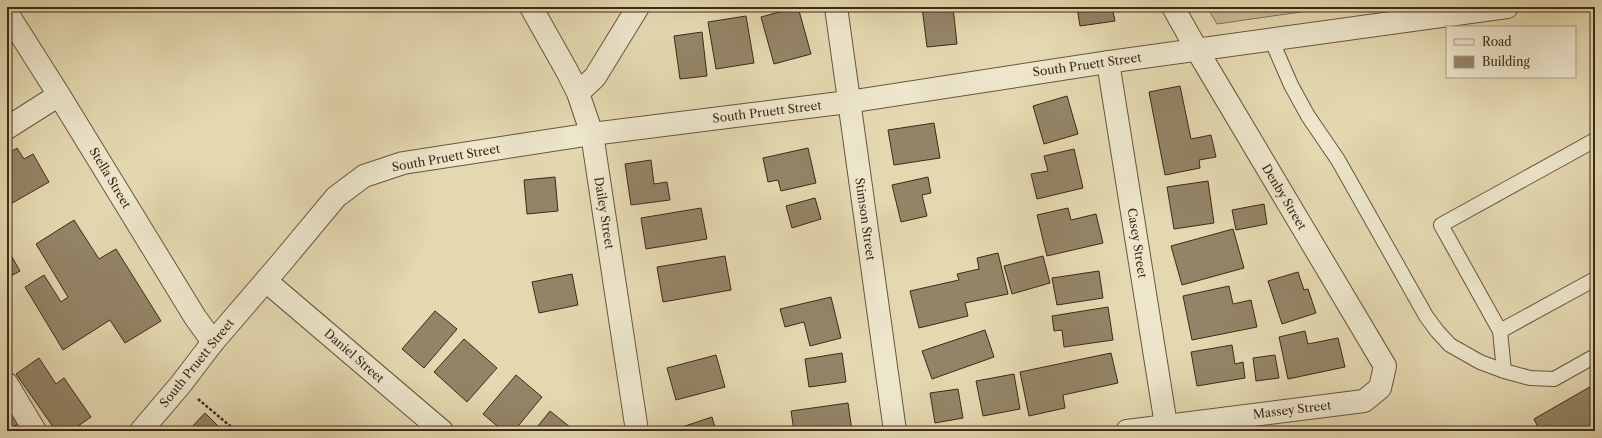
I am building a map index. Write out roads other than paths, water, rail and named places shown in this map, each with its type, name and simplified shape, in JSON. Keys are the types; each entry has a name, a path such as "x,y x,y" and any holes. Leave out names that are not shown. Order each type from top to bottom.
{"street":[{"name":"Dailey Street","path":"531,7 568,71 578,93 592,134 637,431"},
{"path":"578,93 595,77 638,7"},
{"name":"Stimson Street","path":"836,7 848,102 895,431"},
{"name":"Denby Street","path":"1173,7 1385,366 1380,388"},
{"name":"South Pruett Street","path":"141,431 181,384 213,342 336,197 364,176 403,163 592,134 848,102 1108,62 1481,9 1507,7"},
{"name":"Stella Street","path":"7,13 195,317 213,342"},
{"name":"Casey Street","path":"1108,62 1166,425"},
{"path":"7,128 59,95"},
{"name":"Daniel Street","path":"266,280 442,431"},
{"path":"7,384 35,431"},
{"name":"Massey Street","path":"1127,431 1364,401 1380,388"}],"lane":[{"path":"1271,40 1291,85 1308,116 1338,160 1412,291 1437,331 1450,344 1480,362 1504,371 1530,378 1554,379 1595,356"},
{"path":"1504,371 1500,332 1441,225 1595,140"},
{"path":"1500,332 1595,279"}]}
